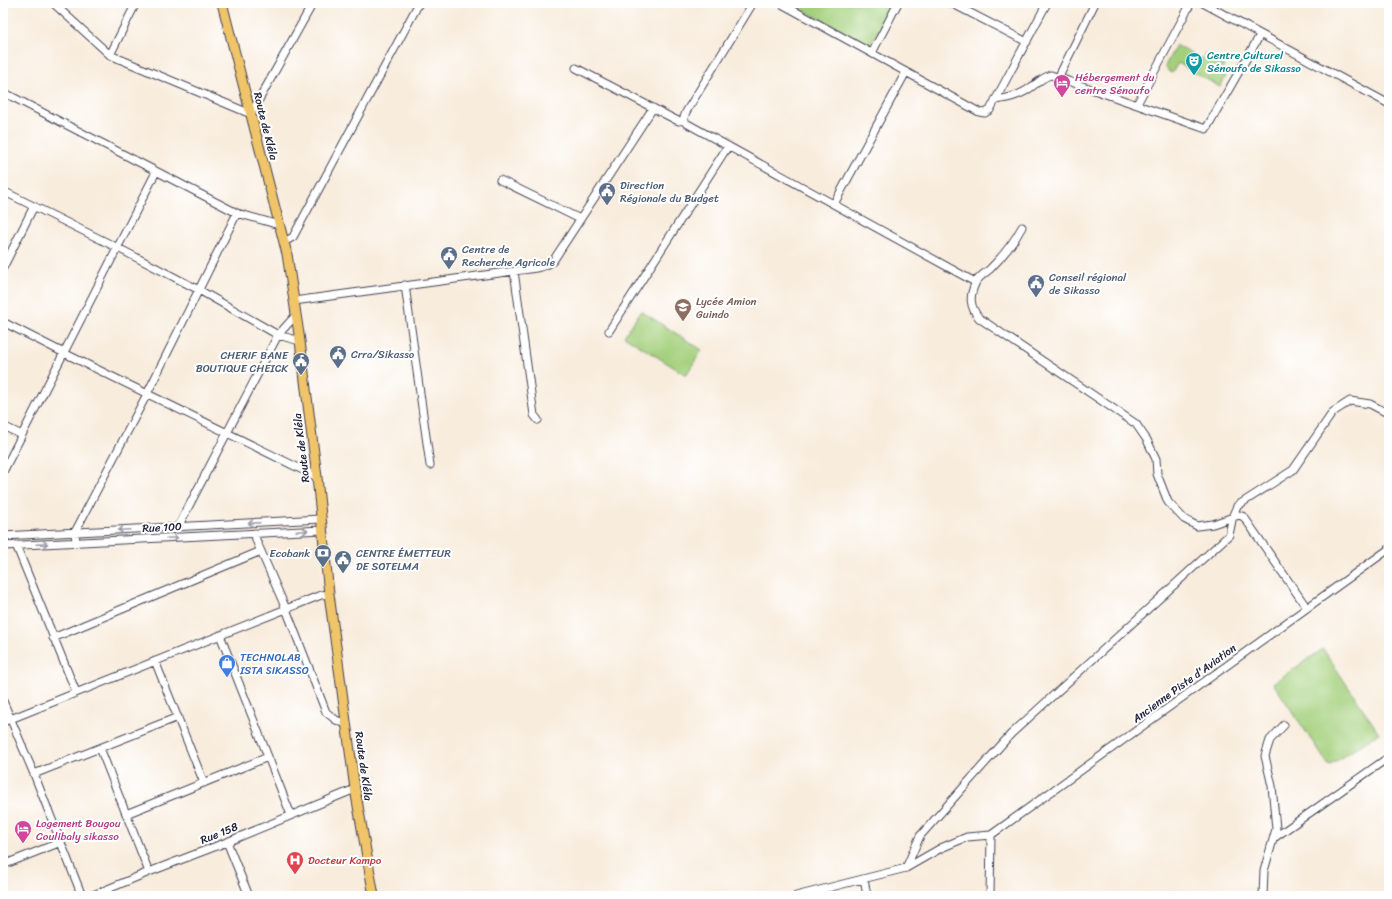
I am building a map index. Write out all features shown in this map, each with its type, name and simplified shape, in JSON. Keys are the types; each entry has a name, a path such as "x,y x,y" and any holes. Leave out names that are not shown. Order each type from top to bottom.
{"main road":[{"name":"Route de Kléla","path":"222,3 284,242 300,341 317,477 329,594 346,724 355,789 374,896"}],"street":[{"path":"52,3 110,55 251,114 313,3"},
{"path":"110,55 136,3"},
{"path":"284,242 293,237 419,3"},
{"path":"683,120 686,112 753,3"},
{"path":"780,3 979,112 985,113 995,100 1048,3"},
{"path":"872,53 898,3"},
{"path":"951,3 1027,42"},
{"path":"1059,76 1095,3"},
{"path":"1137,104 1191,3"},
{"path":"1203,3 1389,104"},
{"path":"995,100 1013,98 1044,77 1051,75 1059,76 1206,129 1260,35"},
{"path":"576,68 676,120 683,120 975,282"},
{"path":"834,204 906,72"},
{"path":"3,92 237,213 279,225"},
{"path":"294,301 514,271 550,264 653,108"},
{"path":"609,331 728,146"},
{"path":"3,472 156,172"},
{"path":"500,180 580,220"},
{"path":"3,191 199,290 278,335 300,341"},
{"path":"3,268 34,206"},
{"path":"76,543 75,532 147,394 237,213"},
{"path":"1022,227 1018,235 991,268 975,282 971,306 979,318 1136,424 1147,440 1156,460 1157,474 1168,502 1184,519 1197,526 1213,524 1239,515 1244,517 1307,608"},
{"path":"514,271 534,415 538,420"},
{"path":"405,285 430,465"},
{"path":"178,528 278,335 296,315"},
{"path":"3,322 226,434 317,477"},
{"path":"906,868 920,836 1011,734 1229,535 1232,517 1237,506 1293,470 1333,412 1350,401 1370,404 1389,414"},
{"path":"3,426 22,435"},
{"path":"3,536 178,528 321,519"},
{"name":"Rue 100","path":"3,546 322,530"},
{"path":"255,533 326,712 336,720 346,724"},
{"path":"16,545 76,692"},
{"name":"Ancienne Piste d'Aviation","path":"991,835 1389,549"},
{"path":"53,638 261,551"},
{"path":"7,720 321,595 329,594"},
{"path":"220,635 291,815"},
{"path":"155,661 204,783"},
{"path":"3,701 7,720 34,774 82,896"},
{"path":"34,774 178,717"},
{"path":"1263,896 1264,871 1276,829 1272,786 1265,756 1270,740 1284,725"},
{"path":"100,748 149,872"},
{"path":"1274,838 1389,756"},
{"path":"126,814 268,757"},
{"name":"Rue 158","path":"91,896 355,789"},
{"path":"796,896 906,868 941,848 967,837 991,835 990,896"},
{"path":"3,865 61,842"},
{"path":"227,842 249,896"},
{"path":"864,879 867,896"}],"green space":[{"path":"790,3 894,3 870,46"},
{"path":"1176,45 1202,60 1205,53 1225,64 1220,73 1226,76 1220,87 1178,63 1172,73 1168,71 1165,66"},
{"path":"641,311 702,350 686,375 624,336"},
{"path":"1323,649 1379,733 1329,766 1273,683"}],"place":[{"name":"Centre Culturel Sénoufo de Sikasso","path":"1194,76"},
{"name":"Hébergement du centre Sénoufo","path":"1062,98"},
{"name":"Direction Régionale du Budget","path":"607,206"},
{"name":"Centre de Recherche Agricole","path":"449,270"},
{"name":"Conseil régional de Sikasso","path":"1036,298"},
{"name":"Lycée Amion Guindo","path":"683,322"},
{"name":"Crra/Sikasso","path":"338,369"},
{"name":"CHERIF BANE BOUTIQUE CHEICK","path":"301,376"},
{"name":"Ecobank","path":"323,568"},
{"name":"CENTRE ÉMETTEUR DE SOTELMA","path":"343,574"},
{"name":"TECHNOLAB ISTA SIKASSO","path":"227,678"},
{"name":"Logement Bougou Coulibaly sikasso","path":"23,844"},
{"name":"Docteur Kampo","path":"295,875"}]}
